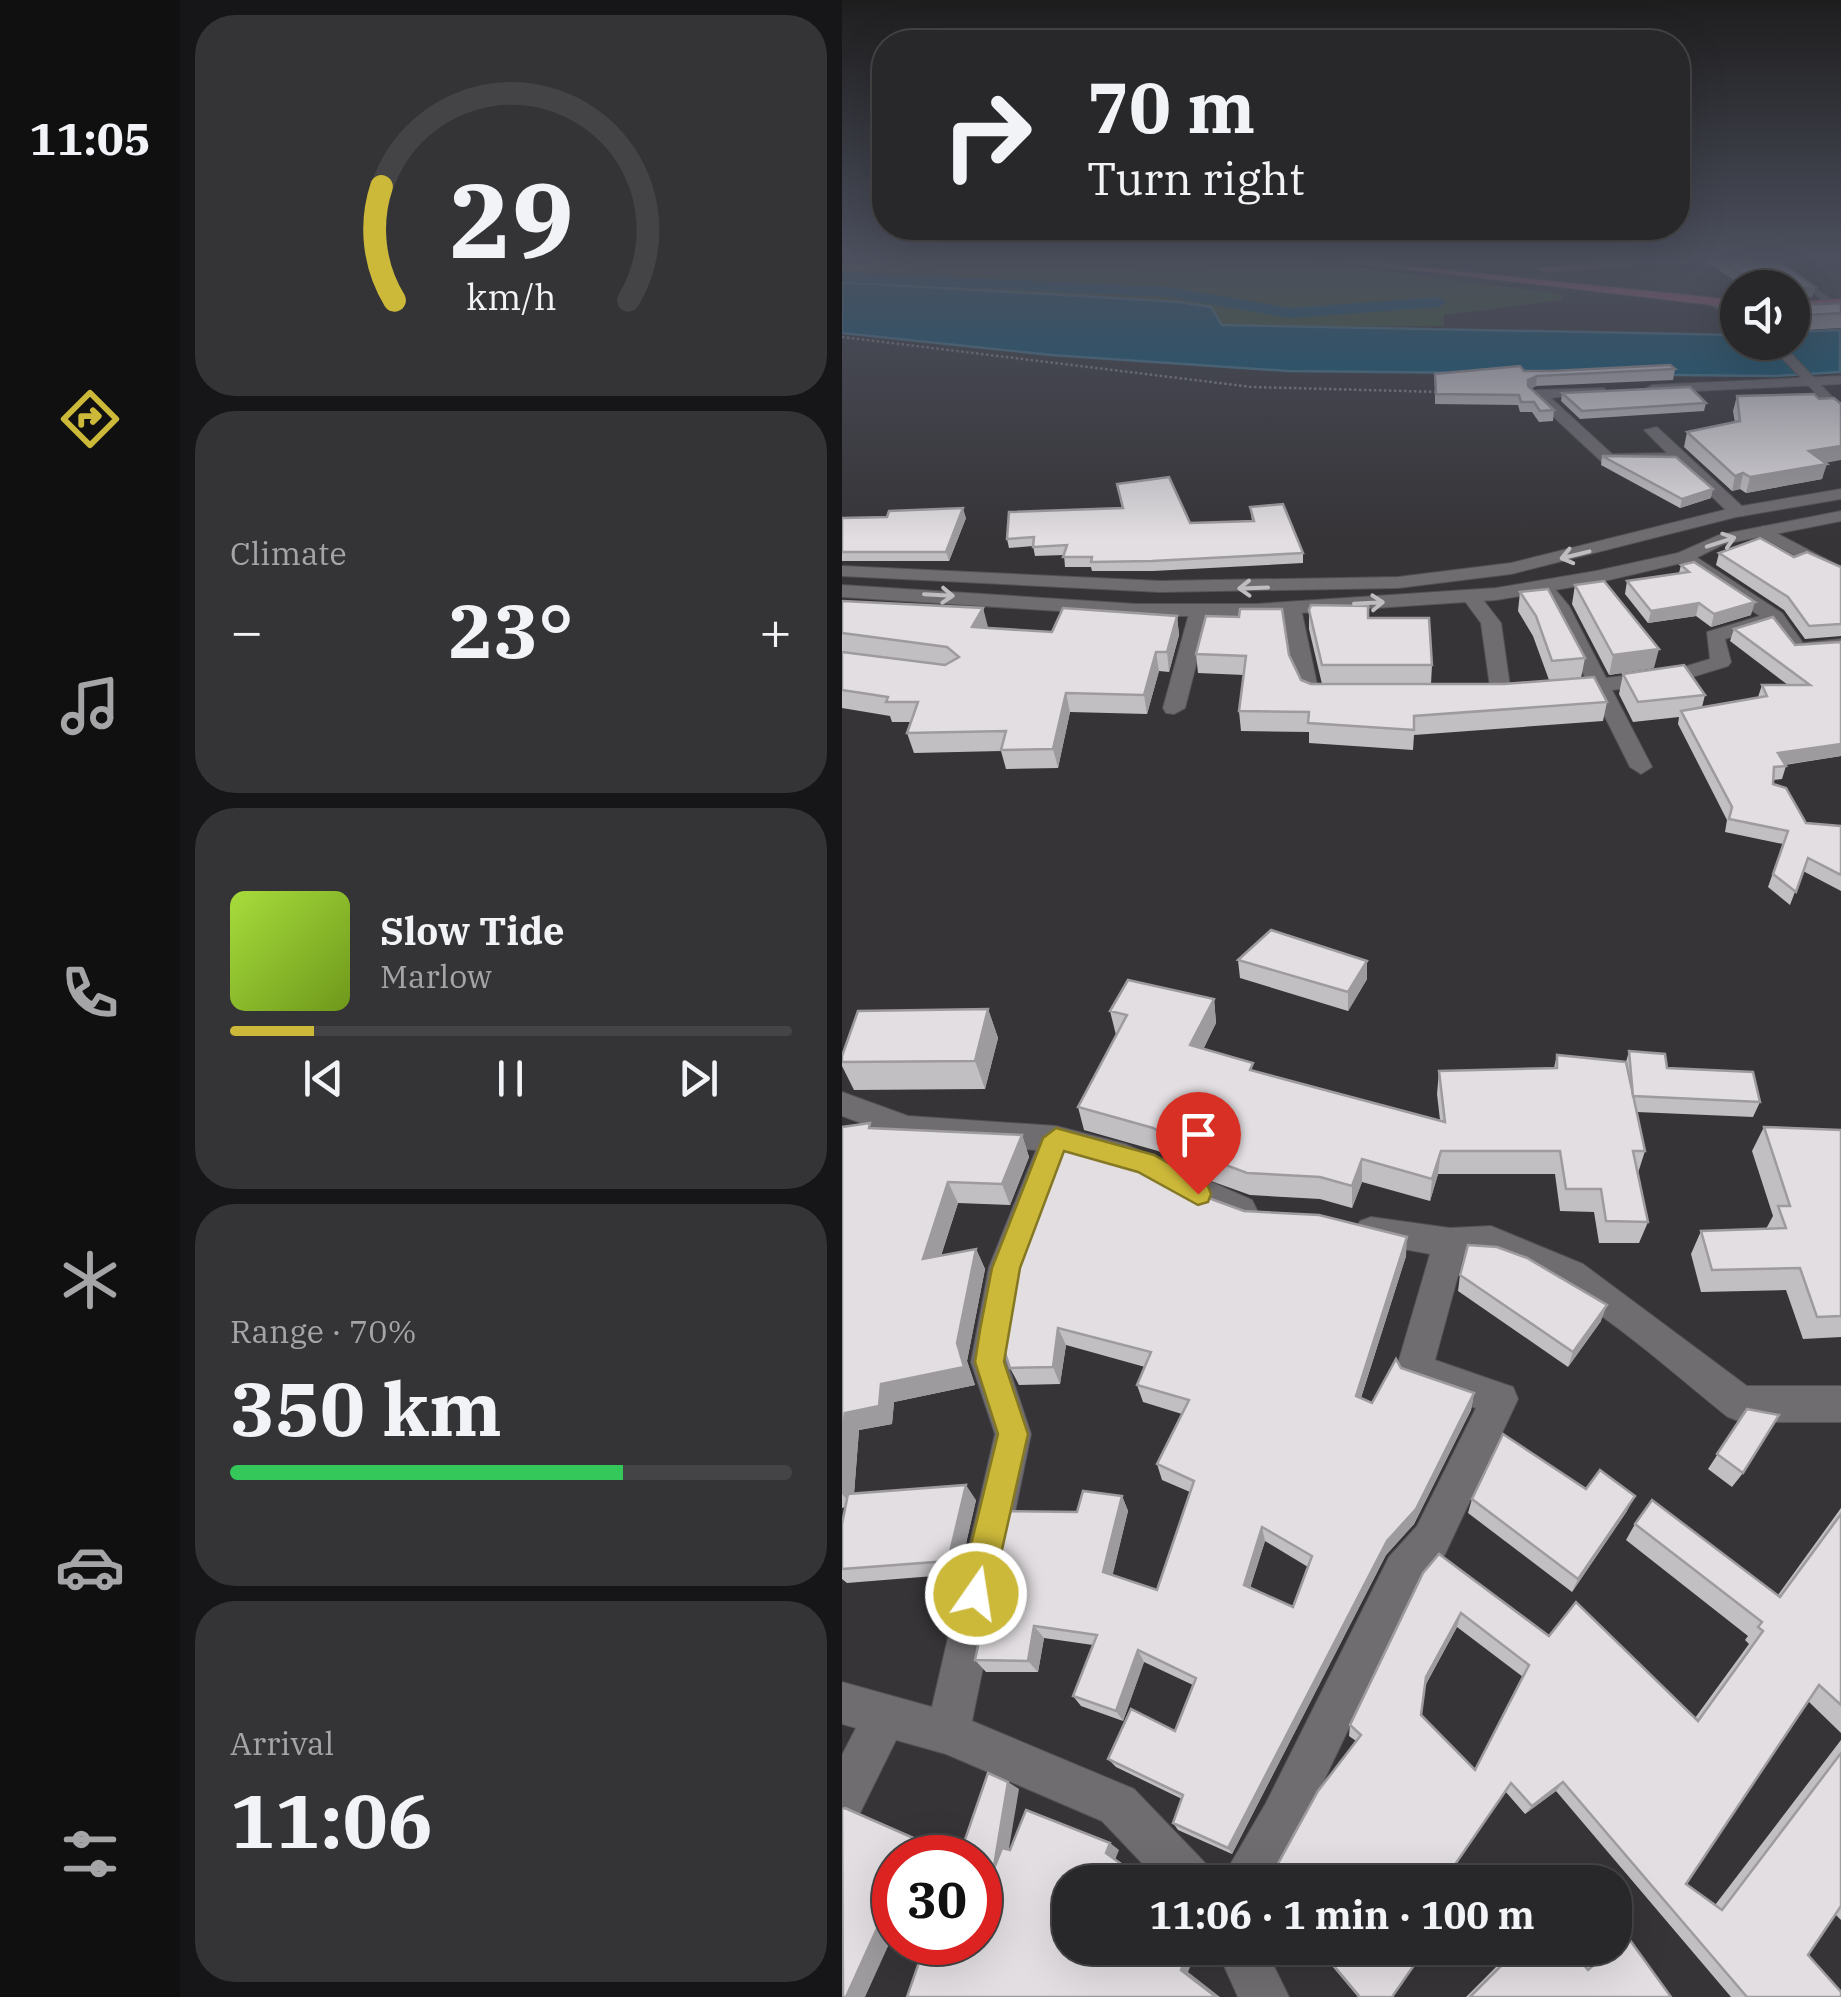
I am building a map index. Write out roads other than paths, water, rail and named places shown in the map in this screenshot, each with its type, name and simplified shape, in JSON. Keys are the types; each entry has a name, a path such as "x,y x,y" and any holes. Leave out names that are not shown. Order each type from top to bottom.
{"street":[{"path":"1789,360 1840,414"},
{"path":"1627,390 1840,380"},
{"path":"1609,391 1536,394 1553,405 1608,460 1677,457"},
{"path":"1652,430 1738,512"},
{"path":"842,571 1136,589 1476,575 1550,561 1738,512 1840,494"},
{"path":"842,591 1200,610 1470,596 1542,586 1601,584 1684,557 1719,540 1840,516"},
{"path":"1763,531 1840,575"},
{"path":"1684,557 1775,617 1798,650 1840,645"},
{"path":"1542,586 1559,606 1641,767"},
{"path":"1470,596 1491,623 1491,694 1602,687 1676,676 1720,662 1714,636 1775,617"},
{"path":"1293,608 1300,629 1300,676 1312,694 1350,694"},
{"path":"1174,708 1200,610"},
{"path":"1658,655 1676,676"},
{"path":"861,1118 908,1128 1056,1138 1145,1163 1198,1194 1248,1213 1266,1214"},
{"path":"948,1733 1013,1434 989,1362 1006,1268 1056,1138"},
{"path":"1336,1222 1386,1235 1450,1242 1492,1240 1570,1274 1741,1404 1840,1404"},
{"path":"1254,1865 1290,1802 1404,1571 1431,1540 1500,1399 1414,1370 1450,1242"},
{"path":"842,1703 948,1733 1118,1805 1176,1865"},
{"path":"842,1801 885,1716"},
{"path":"1248,1965 1264,1997"}],"water":[{"path":"1034,353 1720,353 1720,360 1810,360 1810,353 1840,353 1840,372 1775,376 1288,371"}]}
